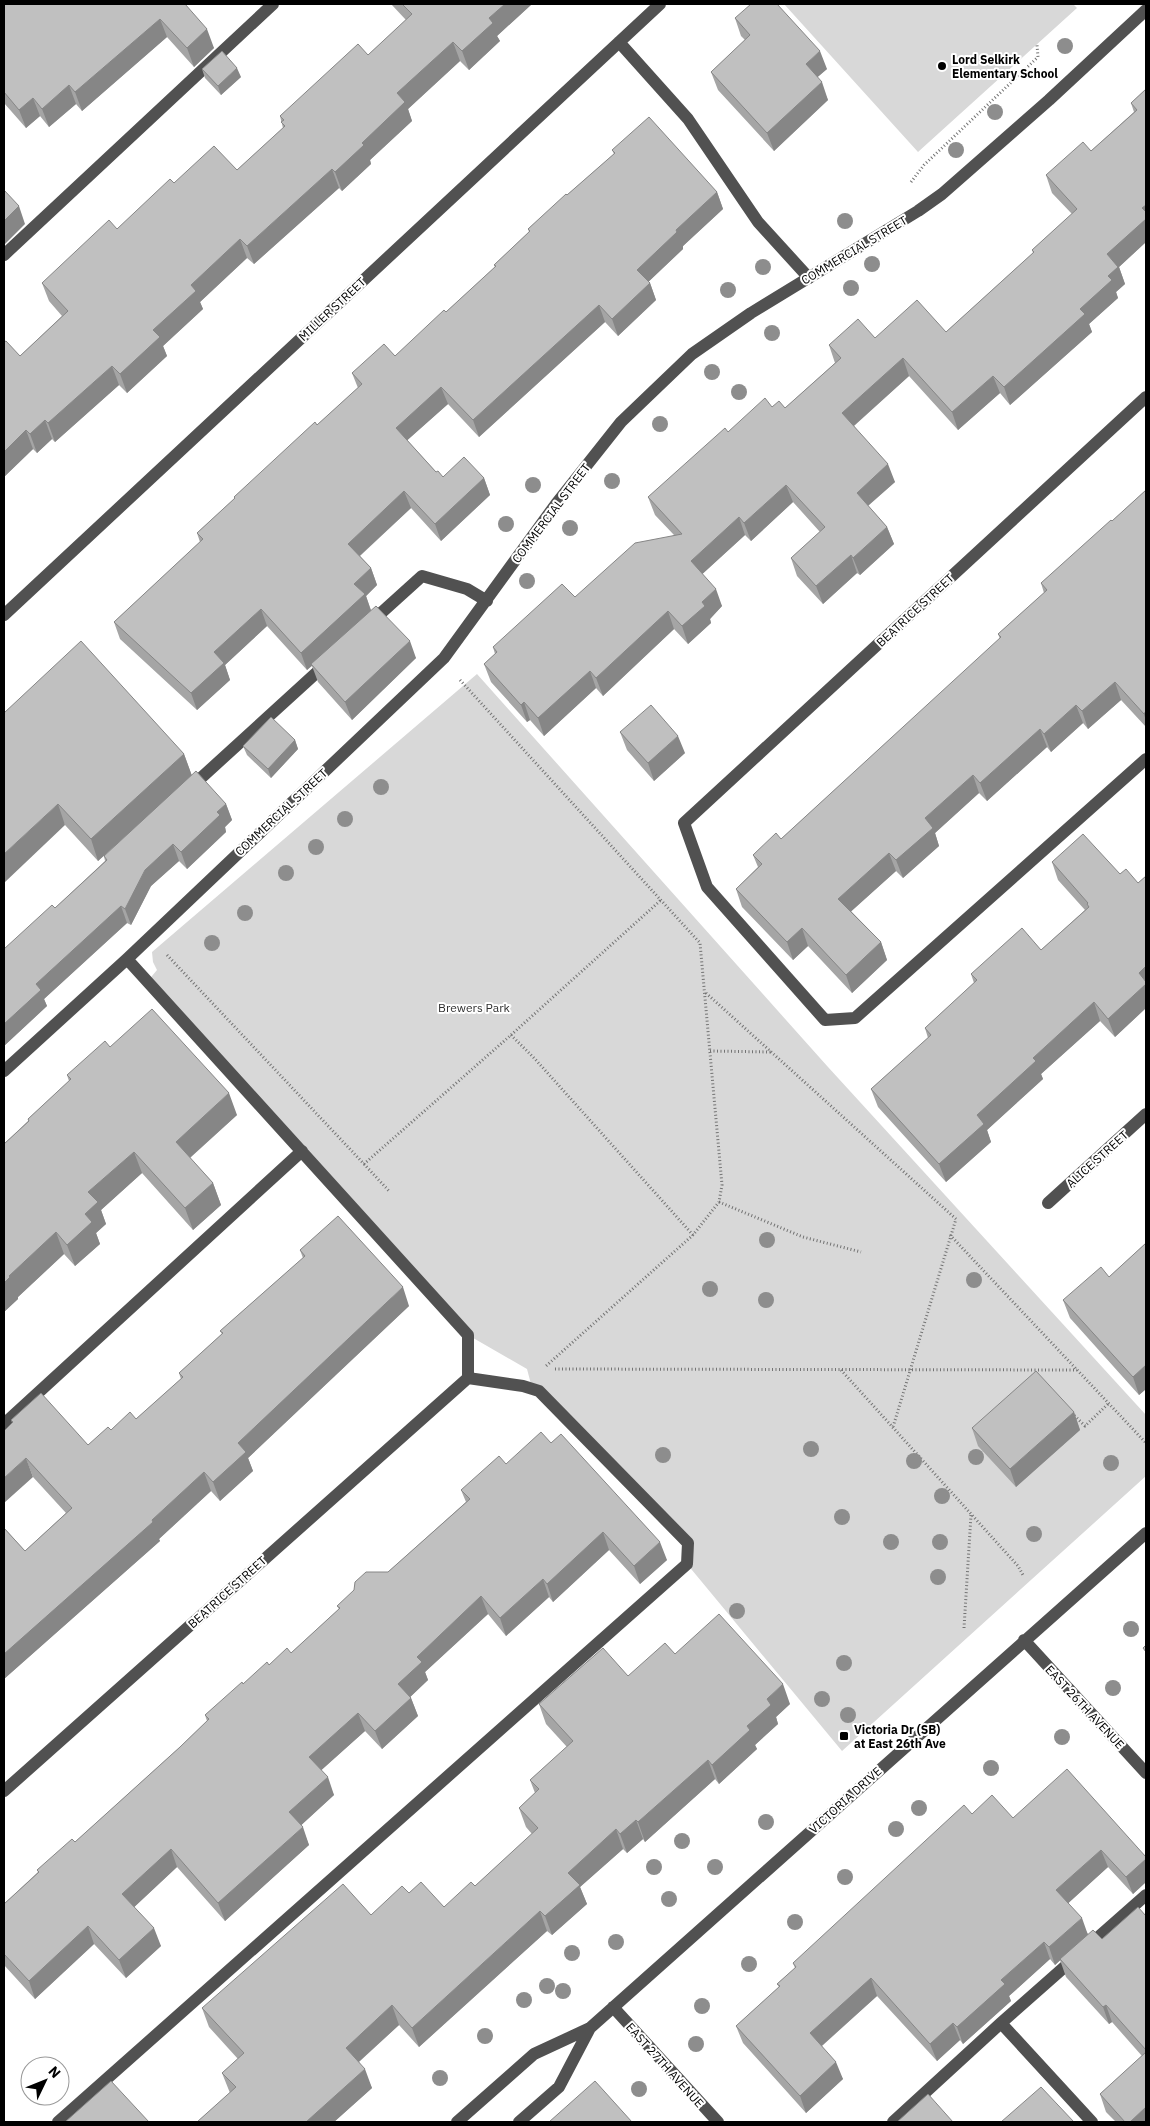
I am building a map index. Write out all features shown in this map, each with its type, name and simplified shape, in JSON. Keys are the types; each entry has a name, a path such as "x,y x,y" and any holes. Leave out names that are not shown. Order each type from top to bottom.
{"street":[{"path":"4,254 273,4"},
{"name":"MILLER STREET","path":"4,615 660,4"},
{"name":"COMMERCIAL STREET","path":"4,1071 126,959 444,658 556,504 621,422 692,354 751,313 918,212 942,194 1049,100 1146,10"},
{"path":"618,42 688,119 758,222 808,278"},
{"name":"BEATRICE STREET","path":"1146,397 684,823 707,887 825,1020 855,1018 1146,759"},
{"path":"364,629 422,576 467,589 487,601"},
{"path":"180,797 334,656"},
{"path":"58,2122 687,1564 688,1543 538,1391 523,1386 468,1378 468,1335 126,959"},
{"name":"ALICE STREET","path":"1048,1203 1146,1114"},
{"path":"4,1424 302,1151"},
{"name":"BEATRICE STREET","path":"4,1791 468,1378"},
{"name":"VICTORIA DRIVE","path":"457,2122 534,2054 590,2028 1146,1532"},
{"name":"EAST 26TH AVENUE","path":"1024,1640 1146,1773"},
{"path":"893,2122 1001,2023 1146,1895"},
{"name":"EAST 27TH AVENUE","path":"613,2007 718,2122"},
{"path":"1001,2023 1092,2122"},
{"name":"VICTORIA DRIVE","path":"519,2122 558,2087 590,2028"}],"path":[{"path":"907,186 924,164 1038,57 1037,44"},
{"path":"456,676 700,943 722,1185 719,1202 693,1235 543,1369 1077,1370"},
{"path":"364,1164 512,1035 661,900"},
{"path":"164,951 389,1191"},
{"path":"705,992 956,1218 893,1428"},
{"path":"512,1035 536,1059 693,1235"},
{"path":"710,1051 772,1052"},
{"path":"719,1202 803,1237 861,1252"},
{"path":"950,1235 1146,1443"},
{"path":"841,1370 1018,1566 1023,1576"},
{"path":"1032,1370 1039,1377"},
{"path":"1072,1412 1085,1426 1109,1403"},
{"path":"964,1628 971,1514"}],"green space":[{"name":"Lord Selkirk Elementary School","path":"784,4 1073,4 1077,8 918,152"},
{"name":"Brewers Park","path":"477,674 828,1067 1146,1415 1146,1476 842,1751 687,1564 687,1543 532,1388 527,1369 468,1335 147,982 157,970 153,962 152,952"}],"building":[{"path":"4,4 185,4 207,29 187,48 160,19 75,92 69,85 42,109 33,98 19,110 4,92"},
{"path":"402,4 505,4 489,18 493,23 462,51 453,42 397,93 405,102 335,172 332,169 247,246 240,239 191,285 196,291 153,330 160,337 120,374 112,366 48,423 45,420 30,434 26,430 4,452 4,342 6,341 20,356 68,311 42,283 109,220 117,229 170,179 174,183 214,146 237,170 285,126 281,122 284,120 280,116 358,44 368,55 412,14"},
{"path":"751,4 777,4 820,51 806,64 822,82 767,133 711,72 750,35 735,18"},
{"path":"222,51 237,68 218,86 202,69"},
{"path":"1146,89 1146,205 1142,208 1146,212 1146,219 1107,254 1118,267 1108,276 1112,280 1080,309 1085,314 1004,387 993,376 952,412 903,358 842,413 888,464 857,493 887,527 853,558 851,555 816,586 791,558 825,527 786,485 744,523 739,517 691,561 716,589 702,602 705,606 682,626 668,611 596,678 590,671 538,718 524,702 521,705 484,664 497,652 493,647 562,584 575,597 635,543 682,534 648,497 725,428 728,432 765,398 772,407 779,401 785,408 841,358 829,345 858,319 875,338 917,300 946,332 1034,252 1032,250 1077,209 1046,175 1083,142 1091,151 1137,110 1131,103"},
{"path":"649,117 717,192 637,270 650,283 612,319 599,305 473,420 441,387 396,428 436,472 438,471 443,477 464,457 484,478 435,524 404,491 348,544 371,568 354,584 365,594 301,653 261,609 214,652 224,663 191,693 114,622 203,539 197,533 234,497 315,422 317,425 362,384 352,373 384,344 395,356 444,310 446,312 496,266 494,265 530,231 528,229 615,153 612,150"},
{"path":"4,190 19,206 4,221"},
{"path":"1146,490 1146,711 1144,714 1115,682 1082,711 1076,705 1044,734 1040,729 980,783 973,775 925,818 933,828 896,860 889,853 838,899 881,942 846,975 802,928 787,942 736,889 762,864 753,855 776,833 781,839 1001,637 998,634 1047,590 1041,583"},
{"path":"376,606 410,641 345,702 311,664"},
{"path":"81,641 184,754 91,839 58,804 4,854 4,713"},
{"path":"651,705 678,736 648,763 620,732"},
{"path":"271,717 295,740 268,769 243,746"},
{"path":"196,771 226,804 217,812 220,815 181,852 173,844 145,870 125,909 121,906 36,984 41,990 4,1024 4,949 52,905 55,908 107,860 104,856"},
{"path":"1083,834 1120,874 1126,869 1138,883 1146,876 1146,966 1139,973 1146,984 1108,1019 1094,1002 1033,1058 1036,1061 977,1115 984,1124 939,1164 871,1089 931,1035 925,1028 977,980 971,974 1022,928 1041,950 1089,907 1088,903 1052,862"},
{"path":"152,1009 229,1093 176,1142 213,1183 185,1208 134,1152 88,1192 98,1202 85,1214 92,1222 67,1245 56,1232 4,1283 4,1144 71,1079 67,1075 105,1041 110,1047"},
{"path":"338,1216 403,1287 238,1443 246,1452 213,1482 204,1472 152,1520 153,1522 4,1654 4,1528 25,1551 72,1508 26,1458 4,1478 4,1431 13,1422 11,1420 41,1393 88,1445 108,1427 111,1430 130,1412 136,1419 183,1377 179,1373 223,1333 220,1331 305,1256 300,1250"},
{"path":"1146,1243 1146,1365 1133,1377 1063,1300 1101,1267 1109,1277"},
{"path":"1036,1371 1074,1412 1010,1469 972,1428"},
{"path":"541,1432 551,1443 561,1434 660,1542 634,1566 603,1532 547,1584 543,1579 500,1618 481,1596 417,1657 422,1662 398,1684 411,1698 375,1731 358,1713 309,1757 328,1777 289,1812 303,1827 218,1903 171,1849 122,1894 154,1928 119,1960 88,1926 29,1981 4,1954 4,1904 39,1872 37,1870 72,1839 75,1842 180,1747 209,1719 205,1715 242,1682 243,1684 267,1662 269,1665 287,1648 291,1653 340,1608 337,1606 354,1590 355,1582 366,1572 388,1572 470,1499 461,1490 499,1456 506,1464"},
{"path":"719,1614 783,1684 767,1699 771,1705 747,1726 750,1730 712,1765 708,1760 638,1822 636,1820 620,1834 616,1829 568,1873 580,1885 545,1916 540,1911 412,2028 392,2005 346,2048 365,2069 306,2122 197,2122 236,2087 222,2073 244,2053 202,2008 343,1884 371,1915 402,1886 409,1893 421,1882 444,1907 471,1882 475,1886 538,1828 519,1808 539,1789 530,1780 573,1741 539,1704 603,1648 628,1676 665,1643 675,1654"},
{"path":"1067,1769 1146,1859 1126,1877 1101,1850 1056,1890 1082,1918 1049,1947 1044,1942 1001,1980 1005,1984 957,2027 953,2023 930,2044 871,1978 810,2033 836,2062 800,2096 736,2026 780,1986 777,1984 796,1967 793,1963 964,1805 972,1814 992,1795 1013,1818"},
{"path":"1138,1907 1146,1916 1146,2050 1106,2005 1103,2007 1060,1959 1093,1930 1102,1939"},
{"path":"1146,2052 1146,2107 1130,2122 1125,2122 1100,2094"},
{"path":"111,2081 149,2122 65,2122"},
{"path":"595,2081 632,2122 549,2122"},
{"path":"1041,2087 1074,2122 1001,2122"},
{"path":"928,2094 953,2122 897,2122"}],"place":[{"name":"Lord Selkirk Elementary School","path":"942,66"},
{"name":"Victoria Dr (SB) at East 26th Ave","path":"844,1736"}]}
